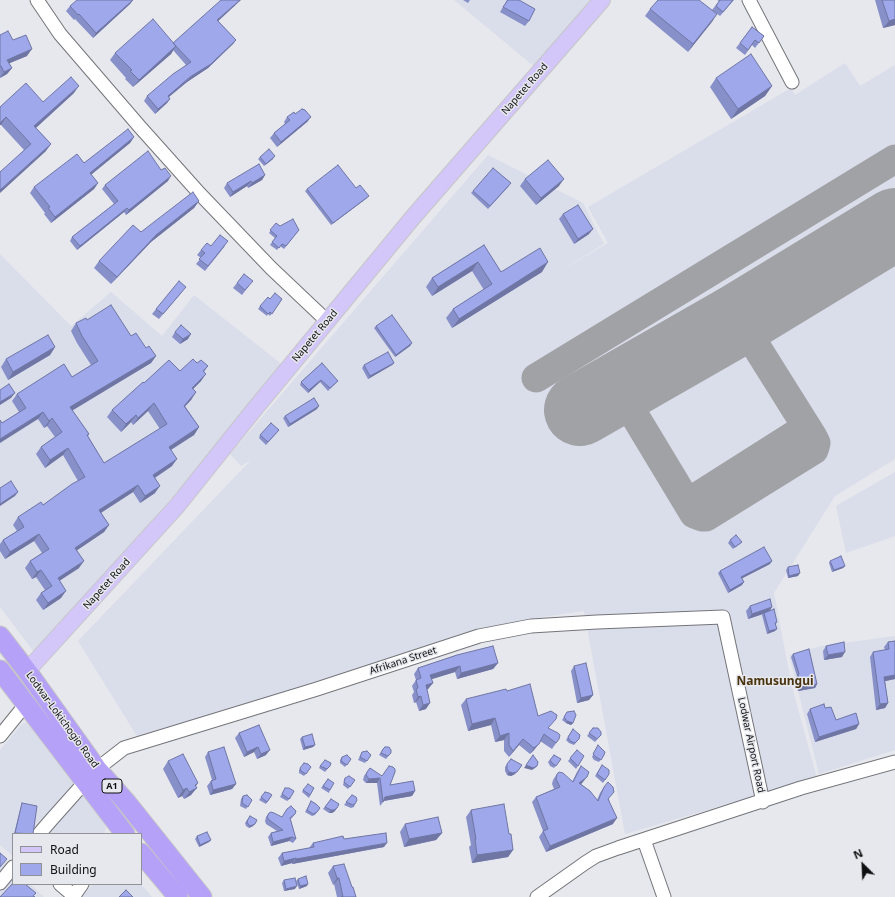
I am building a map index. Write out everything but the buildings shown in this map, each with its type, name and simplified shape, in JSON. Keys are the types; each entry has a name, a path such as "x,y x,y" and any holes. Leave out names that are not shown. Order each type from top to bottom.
{"highway":[{"name":"Lodwar-Lokichogio Road","path":"0,636 27,671 91,776 120,832"},
{"name":"Lodwar-Lokichogio Road","path":"0,670 26,704 91,776 127,803 202,897"},
{"path":"142,854 178,897"}],"main road":[{"name":"Napetet Road","path":"27,671 177,506 248,417 414,216 602,0"}],"street":[{"path":"37,0 60,34 195,188 271,268 327,321"},
{"path":"749,0 792,82"},
{"name":"Afrikana Street","path":"41,833 91,776 124,748 318,689 479,636 531,626 723,617"},
{"name":"Lodwar Airport Road","path":"723,617 764,802"},
{"path":"0,736 26,704"},
{"path":"537,897 572,871 596,856 764,802 802,788 895,762"},
{"path":"644,840 664,897"},
{"path":"0,884 12,868"},
{"path":"61,885 74,897 81,885"}],"shaded area":[{"path":"454,0 595,0 536,68"},
{"path":"845,63 860,86 895,65 895,459 835,496 774,593 792,687 817,778 625,834 584,611 521,620 423,649 140,741 78,641 251,460 241,466 230,454 488,155 583,203 604,244 550,277 608,243 588,207 791,88 795,95"},
{"path":"0,254 71,326 111,292 162,336 194,295 284,366 37,656 0,607"},
{"path":"895,472 895,536 846,553 836,506"},
{"path":"895,636 895,750 819,774 789,655 821,646"},
{"path":"32,721 40,724 102,820 106,828 104,833 12,833 12,855 0,845 0,750 22,724"},
{"path":"0,857 12,868 12,885 31,885 44,897 0,897"},
{"path":"92,885 142,885 152,897 81,897"}],"taxiway":[{"path":"536,378 895,159"},
{"path":"618,388 694,514 706,517 814,450 816,443 739,319"},
{"path":"685,499 695,498 799,432 804,423"}],"runway":[{"path":"580,410 739,319 895,224"}],"district":[{"name":"Namusungui","path":"775,682"}]}
